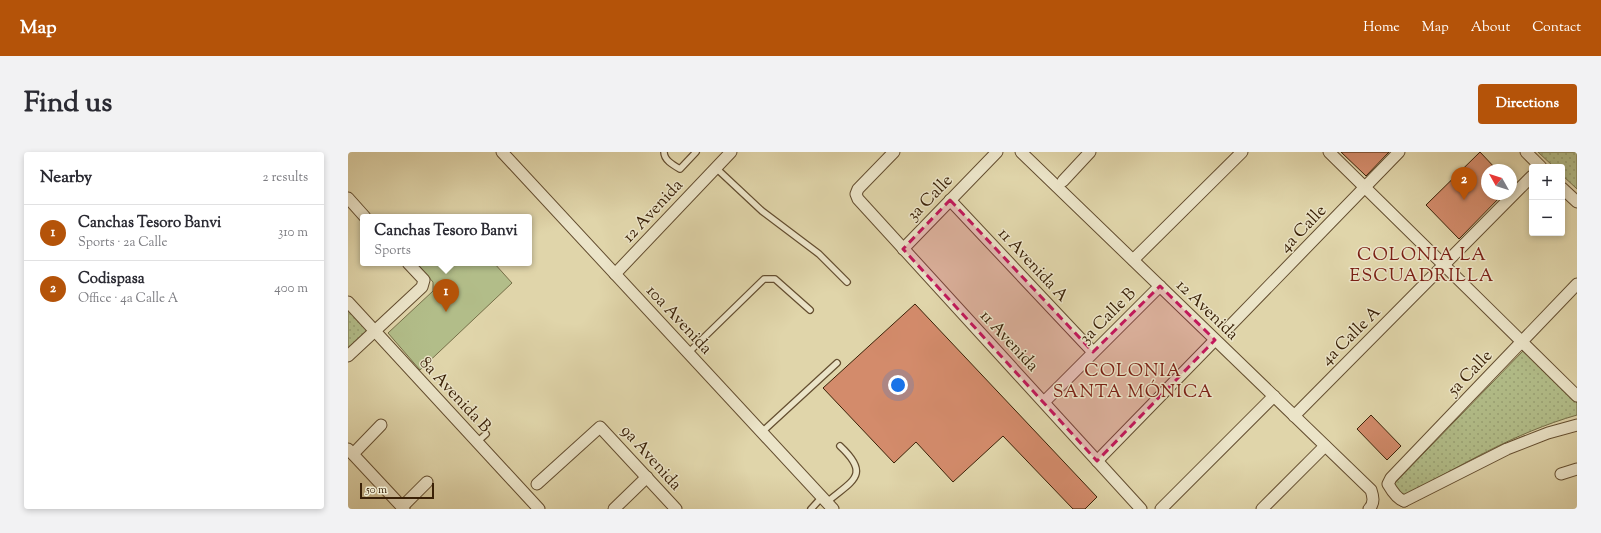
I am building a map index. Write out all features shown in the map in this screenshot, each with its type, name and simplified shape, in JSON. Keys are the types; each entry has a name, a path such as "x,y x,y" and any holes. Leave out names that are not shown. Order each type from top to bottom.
{"street":[{"name":"10a Avenida","path":"502,152 827,503"},
{"name":"12 Avenida","path":"615,274 731,152"},
{"name":"11 Avenida","path":"894,152 858,189 856,194 858,199 902,249 1141,509"},
{"name":"3a Calle","path":"902,249 997,152"},
{"name":"12 Avenida","path":"1021,152 1371,490 1373,498 1372,506 1369,509"},
{"path":"1063,181 1090,152"},
{"name":"3a Calle B","path":"1133,260 1242,152"},
{"path":"1329,152 1577,396"},
{"name":"4a Calle","path":"1228,328 1399,152"},
{"path":"1526,152 1538,164"},
{"name":"4a Calle A","path":"1294,416 1529,179"},
{"path":"1565,191 1577,202"},
{"path":"348,198 362,214"},
{"name":"11 Avenida A","path":"950,200 1093,352"},
{"path":"348,356 422,287 424,280 411,266"},
{"name":"5a Calle","path":"1405,505 1388,484 1393,474 1577,284"},
{"name":"3a Calle B","path":"1044,402 1160,286"},
{"name":"8a Avenida B","path":"348,302 538,509"},
{"path":"1097,461 1215,340"},
{"path":"1161,509 1274,396"},
{"path":"381,425 350,451 403,508 427,482"},
{"path":"1405,505 1507,448 1548,433 1577,426"},
{"name":"9a Avenida","path":"537,484 598,427 603,428 676,509"},
{"path":"1262,509 1325,446"},
{"path":"1561,474 1577,469"},
{"path":"614,509 647,476"}],"lane":[{"path":"664,152 664,156 680,169 696,152"},
{"path":"716,168 762,211 819,254 847,282"},
{"path":"688,353 764,279 775,279 810,310"},
{"path":"762,432 837,363"},
{"path":"477,442 486,434"},
{"path":"811,509 827,503 857,473 857,466 853,458 840,446"}],"highlighted area":[{"path":"950,200 1093,352 1160,286 1215,340 1097,461 903,249"}],"green space":[{"path":"1538,152 1577,152 1577,189 1565,178 1565,164 1551,164"},
{"path":"419,266 497,266 512,283 420,370 388,333 433,291 433,282"},
{"path":"348,307 370,330 348,351"},
{"path":"1523,351 1577,403 1577,415 1554,422 1509,441 1466,462 1403,497 1392,486"}],"building":[{"path":"1341,152 1389,152 1366,176"},
{"path":"1480,152 1491,164 1481,164 1481,200 1497,200 1459,239 1426,205"},
{"path":"915,304 1097,497 1085,509 1073,509 1003,436 953,482 916,442 894,463 823,388"},
{"path":"1371,415 1401,446 1387,460 1357,429"}],"place":[{"name":"Codispasa","path":"1464,200"},
{"name":"Canchas Tesoro Banvi","path":"446,312"}],"district":[{"name":"COLONIA LA ESCUADRILLA","path":"1422,264"},
{"name":"COLONIA SANTA MÓNICA","path":"1133,380"}]}
